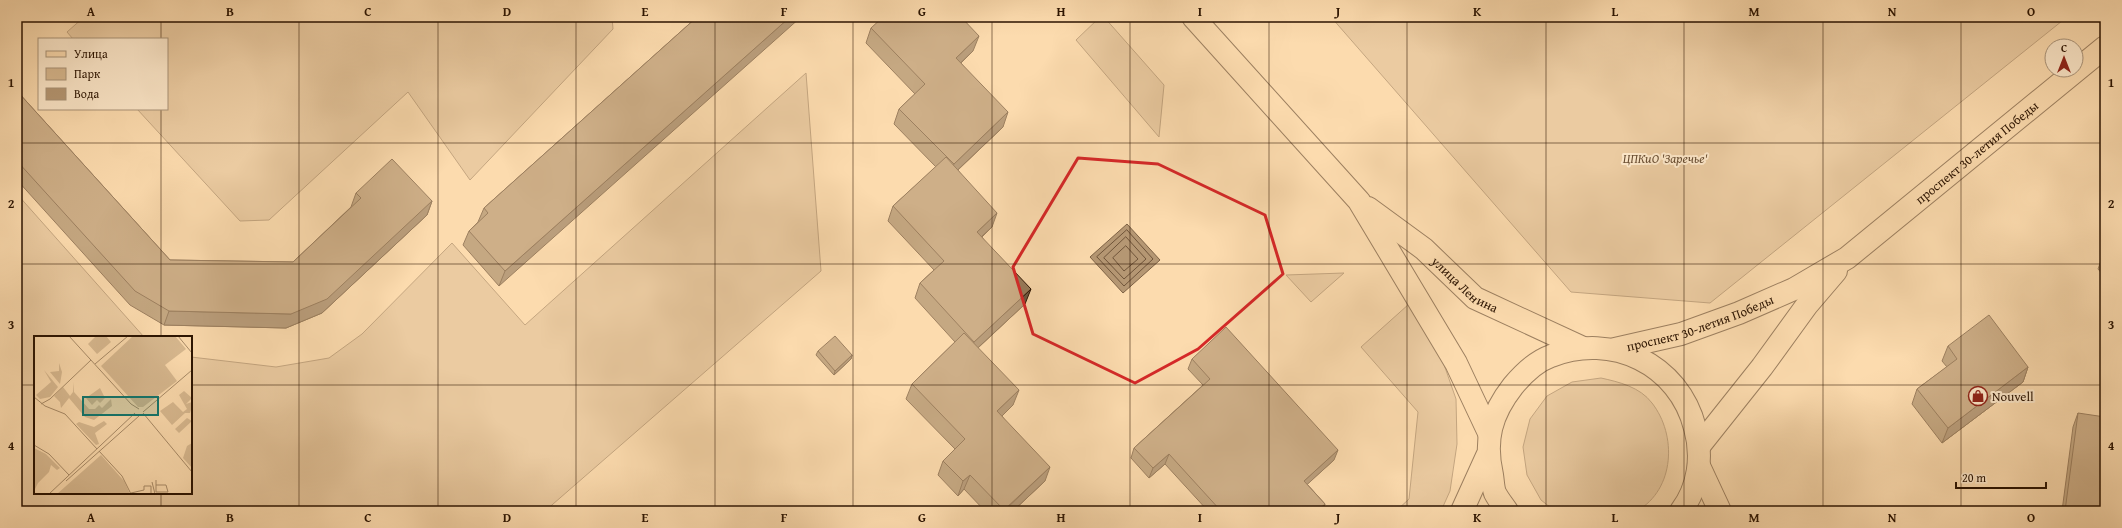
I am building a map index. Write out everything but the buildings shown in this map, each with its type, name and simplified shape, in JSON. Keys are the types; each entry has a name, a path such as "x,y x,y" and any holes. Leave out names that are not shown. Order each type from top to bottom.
{"main road":[{"name":"улица Ленина","path":"1193,17 1359,201 1456,363 1489,433"},
{"name":"проспект 30-летия Победы","path":"1615,349 1681,334 1739,313 1794,289 1847,258 2105,47"},
{"name":"улица Ленина","path":"1359,201 1424,249 1475,298 1583,348"},
{"name":"проспект 30-летия Победы","path":"1700,445 1762,367 1807,305 1847,258"},
{"path":"1507,511 1495,493 1487,456 1489,433 1501,402 1522,375 1550,356 1583,348 1615,349 1647,361 1673,383 1691,412 1700,445 1699,466 1689,500 1681,511"},
{"path":"1462,511 1487,456"},
{"path":"1699,466 1720,511"}],"highlighted area":[{"path":"1078,158 1158,164 1265,215 1283,274 1198,349 1135,383 1033,334 1013,267"}],"green space":[{"path":"84,17 612,17 613,29 470,180 408,92 269,220 240,221 138,110 168,110 168,38 72,38 67,32"},
{"path":"1100,17 1104,17 1164,85 1159,137 1076,40"},
{"name":"ЦПКиО 'Заречье'","path":"1331,17 2067,17 1710,303 1571,292"},
{"path":"806,73 821,271 545,511 17,511 17,194 143,336 34,336 34,494 192,494 192,357 276,367 329,358 362,334 452,243 525,325"},
{"path":"1344,273 1311,302 1286,275"},
{"path":"1409,304 1441,356 1456,399 1457,444 1450,491 1441,511 1396,511 1409,499 1418,412 1361,347"},
{"path":"1601,378 1629,386 1642,393 1652,403 1666,430 1668,461 1665,476 1659,489 1650,501 1637,511 1555,511 1541,500 1527,475 1523,447 1530,419 1547,396 1572,382"}],"water":[{"path":"1127,224 1160,260 1123,293 1090,257"}],"place":[{"name":"Nouvell","path":"1978,396"}]}
